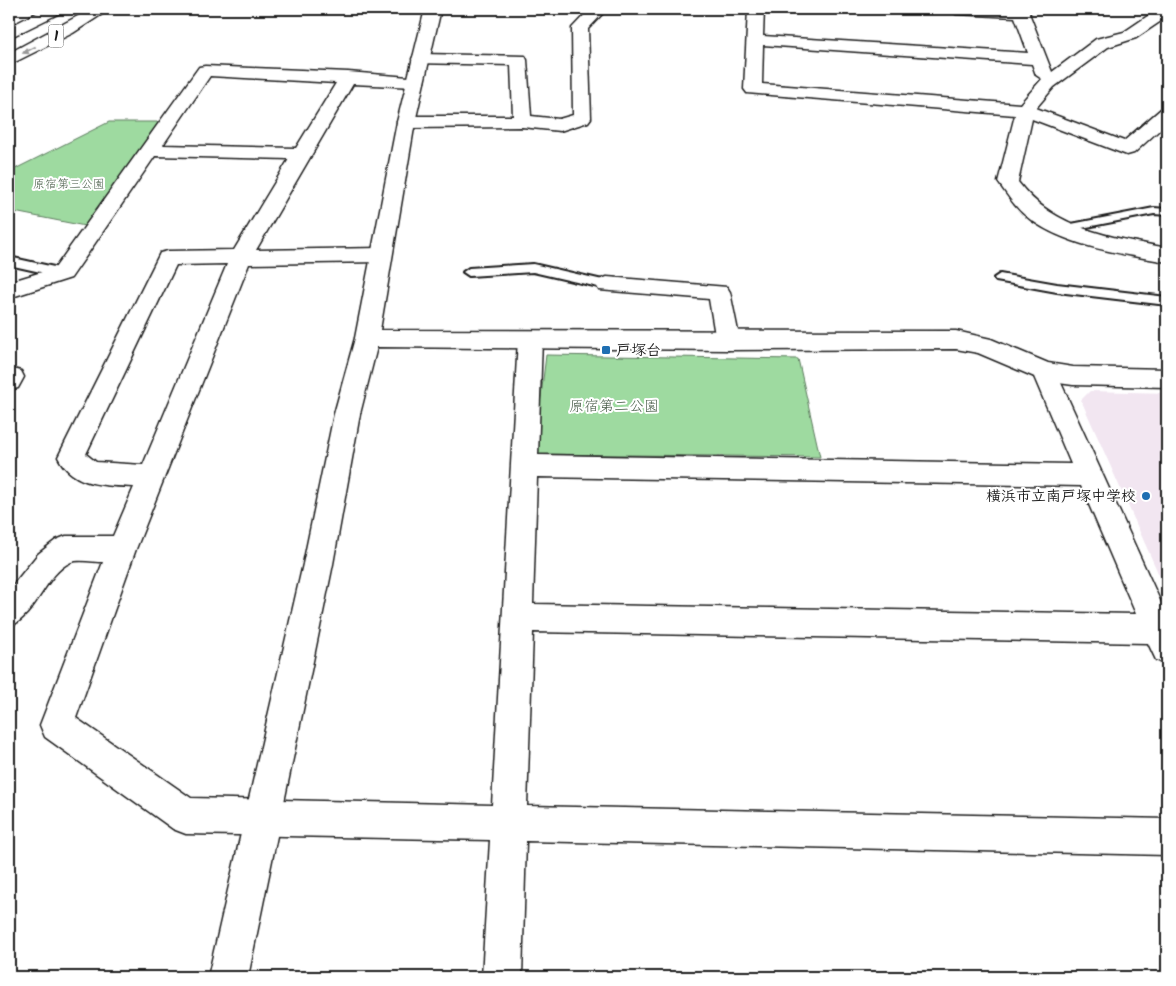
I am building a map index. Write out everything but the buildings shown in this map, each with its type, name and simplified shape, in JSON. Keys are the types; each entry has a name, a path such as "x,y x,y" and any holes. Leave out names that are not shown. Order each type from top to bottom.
{"main road":[{"name":"1","path":"9,33 56,9"},
{"name":"1","path":"9,60 67,30 102,9"},
{"path":"228,977 318,564 347,414 368,338 381,255 406,122 414,82 433,9"},
{"path":"406,122 522,121 560,125 582,118 580,28 599,9"},
{"path":"756,9 753,89 1025,110 1127,148 1167,113"},
{"path":"956,9 1022,10 1048,83"},
{"path":"1167,9 1130,35 1102,43 1048,83 1025,110 1008,182 1015,194 1029,210 1061,229 1167,255"},
{"path":"756,40 1039,59"},
{"path":"420,59 519,60 522,121"},
{"path":"9,290 63,272 205,71 414,82"},
{"path":"348,78 241,257 122,549 57,724 186,816 1167,837"},
{"path":"149,150 302,154"},
{"path":"152,478 90,474 71,457 168,258 381,255"},
{"path":"607,285 719,292 728,341"},
{"path":"368,338 728,341 956,340 983,345 1044,372 1073,376 1167,378"},
{"path":"502,977 530,339"},
{"path":"518,618 1163,640 1044,372"},
{"path":"9,377 12,377 9,381"},
{"path":"525,466 1090,475"},
{"path":"9,613 48,563 66,549 122,549"}],"lane":[{"path":"1061,229 1154,211 1167,212"},
{"path":"9,261 63,272"},
{"path":"469,272 533,268 607,285"},
{"path":"1000,278 1056,288 1167,300"}],"shaded area":[{"name":"横浜市立南戸塚中学校","path":"1090,391 1167,393 1167,593 1081,400"}],"green space":[{"name":"原宿第三公園","path":"109,122 161,122 85,226 9,211 9,172"},
{"name":"原宿第二公園","path":"546,355 798,359 820,457 534,454"}],"place":[{"name":"戸塚台","path":"606,350"},
{"name":"横浜市立南戸塚中学校","path":"1146,496"}]}
